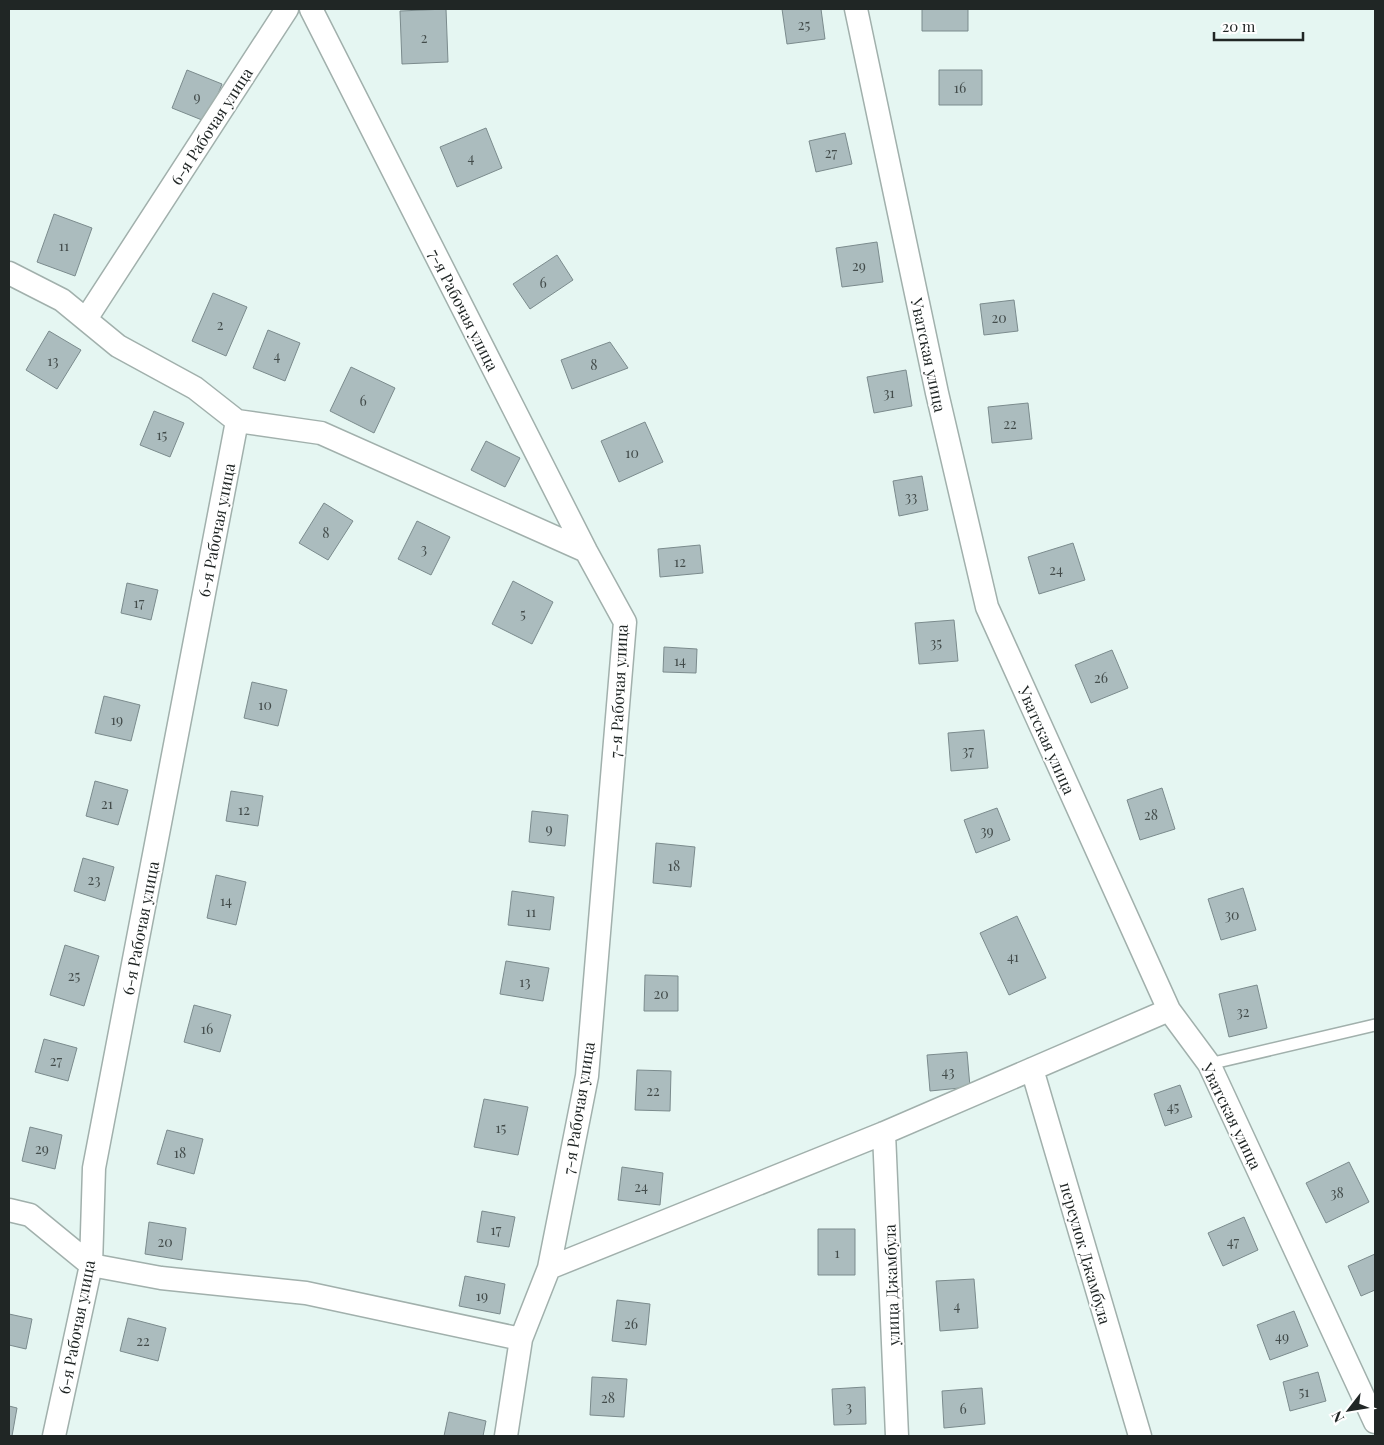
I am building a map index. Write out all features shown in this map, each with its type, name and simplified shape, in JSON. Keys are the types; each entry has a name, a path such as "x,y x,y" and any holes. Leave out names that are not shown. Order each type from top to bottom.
{"street":[{"name":"6-я Рабочая улица","path":"86,319 287,9"},
{"name":"7-я Рабочая улица","path":"311,9 586,551 625,622 587,1076 549,1268 521,1339 506,1436"},
{"name":"Уватская улица","path":"856,9 937,393 987,607 1168,1010 1209,1064 1375,1422"},
{"path":"9,273 62,300 118,346 195,388 237,421 321,433 586,551"},
{"name":"6-я Рабочая улица","path":"54,1436 91,1265 94,1168 237,421"},
{"path":"549,1268 884,1134 1168,1010"},
{"name":"переулок Джамбула","path":"1032,1069 1140,1436"},
{"name":"улица Джамбула","path":"884,1134 897,1436"},
{"path":"9,1210 30,1215 91,1265 161,1278 306,1293 521,1339"}],"lane":[{"path":"1209,1064 1375,1025"}],"building":[{"path":"446,9 448,62 402,64 400,11"},
{"path":"782,9 821,9 825,39 787,44"},
{"path":"922,9 968,9 968,31 922,31"},
{"path":"187,70 222,84 207,122 172,108"},
{"path":"939,70 982,70 982,105 939,105"},
{"path":"486,128 502,168 457,187 440,147"},
{"path":"845,133 852,164 816,172 809,141"},
{"path":"54,214 92,228 75,276 37,262"},
{"path":"877,242 883,282 842,287 836,248"},
{"path":"557,255 573,280 530,309 513,284"},
{"path":"213,293 247,307 226,356 192,341"},
{"path":"1014,300 1018,331 984,335 980,304"},
{"path":"268,330 300,343 285,381 253,368"},
{"path":"49,331 81,350 57,389 26,370"},
{"path":"610,342 628,368 572,389 561,360"},
{"path":"351,367 395,388 374,433 330,411"},
{"path":"906,370 912,406 874,413 867,377"},
{"path":"1028,403 1032,439 992,443 988,407"},
{"path":"154,411 184,423 170,457 140,445"},
{"path":"645,422 663,462 619,482 601,441"},
{"path":"486,441 520,458 505,487 471,470"},
{"path":"922,476 928,510 899,516 893,481"},
{"path":"324,503 353,521 328,560 299,543"},
{"path":"417,521 450,537 431,575 398,559"},
{"path":"1073,543 1085,580 1039,594 1028,557"},
{"path":"700,545 703,573 660,577 658,549"},
{"path":"513,581 553,602 532,644 492,624"},
{"path":"127,583 158,590 151,620 121,613"},
{"path":"954,620 958,661 919,664 915,623"},
{"path":"664,647 697,649 696,673 663,672"},
{"path":"1112,650 1128,688 1091,703 1075,665"},
{"path":"252,682 287,690 278,726 244,718"},
{"path":"104,696 140,705 131,741 95,733"},
{"path":"984,730 988,768 951,771 948,733"},
{"path":"95,781 128,790 118,825 86,816"},
{"path":"1162,788 1175,829 1140,840 1127,800"},
{"path":"231,791 263,796 258,826 226,821"},
{"path":"997,808 1010,840 976,853 964,820"},
{"path":"532,811 568,815 565,846 529,842"},
{"path":"656,843 695,847 691,887 653,883"},
{"path":"83,858 114,867 105,901 74,891"},
{"path":"216,875 246,882 236,925 207,918"},
{"path":"1243,888 1256,930 1221,940 1208,899"},
{"path":"512,891 554,897 550,930 508,925"},
{"path":"1017,916 1046,978 1009,995 980,933"},
{"path":"65,945 99,956 84,1006 50,995"},
{"path":"506,961 549,968 543,1001 500,994"},
{"path":"645,975 678,976 678,1011 644,1011"},
{"path":"1257,985 1267,1028 1229,1037 1219,994"},
{"path":"194,1005 231,1015 220,1052 184,1042"},
{"path":"44,1039 77,1048 68,1081 35,1072"},
{"path":"967,1052 970,1087 930,1091 927,1055"},
{"path":"637,1070 671,1071 670,1111 635,1110"},
{"path":"1180,1085 1192,1117 1165,1126 1154,1094"},
{"path":"484,1099 528,1107 518,1155 474,1147"},
{"path":"30,1127 62,1135 55,1169 22,1161"},
{"path":"167,1130 203,1139 194,1174 157,1164"},
{"path":"1349,1162 1369,1202 1326,1223 1306,1183"},
{"path":"622,1167 663,1173 660,1205 618,1200"},
{"path":"482,1211 515,1217 509,1247 477,1242"},
{"path":"1244,1217 1258,1250 1223,1266 1208,1233"},
{"path":"149,1222 186,1228 182,1260 145,1254"},
{"path":"818,1229 855,1229 855,1275 818,1275"},
{"path":"1375,1254 1375,1290 1361,1296 1348,1266"},
{"path":"465,1276 505,1284 500,1314 459,1306"},
{"path":"974,1279 978,1328 940,1331 936,1281"},
{"path":"617,1300 650,1304 646,1345 612,1341"},
{"path":"1294,1311 1308,1346 1270,1360 1257,1325"},
{"path":"9,1314 32,1319 26,1349 9,1345"},
{"path":"128,1318 166,1328 158,1361 120,1351"},
{"path":"1318,1372 1326,1401 1290,1411 1283,1382"},
{"path":"592,1377 627,1379 624,1417 590,1415"},
{"path":"865,1387 866,1424 834,1425 832,1389"},
{"path":"982,1388 985,1424 944,1428 942,1391"},
{"path":"9,1406 17,1408 12,1436 9,1436"},
{"path":"449,1412 486,1421 483,1436 444,1436"}]}
